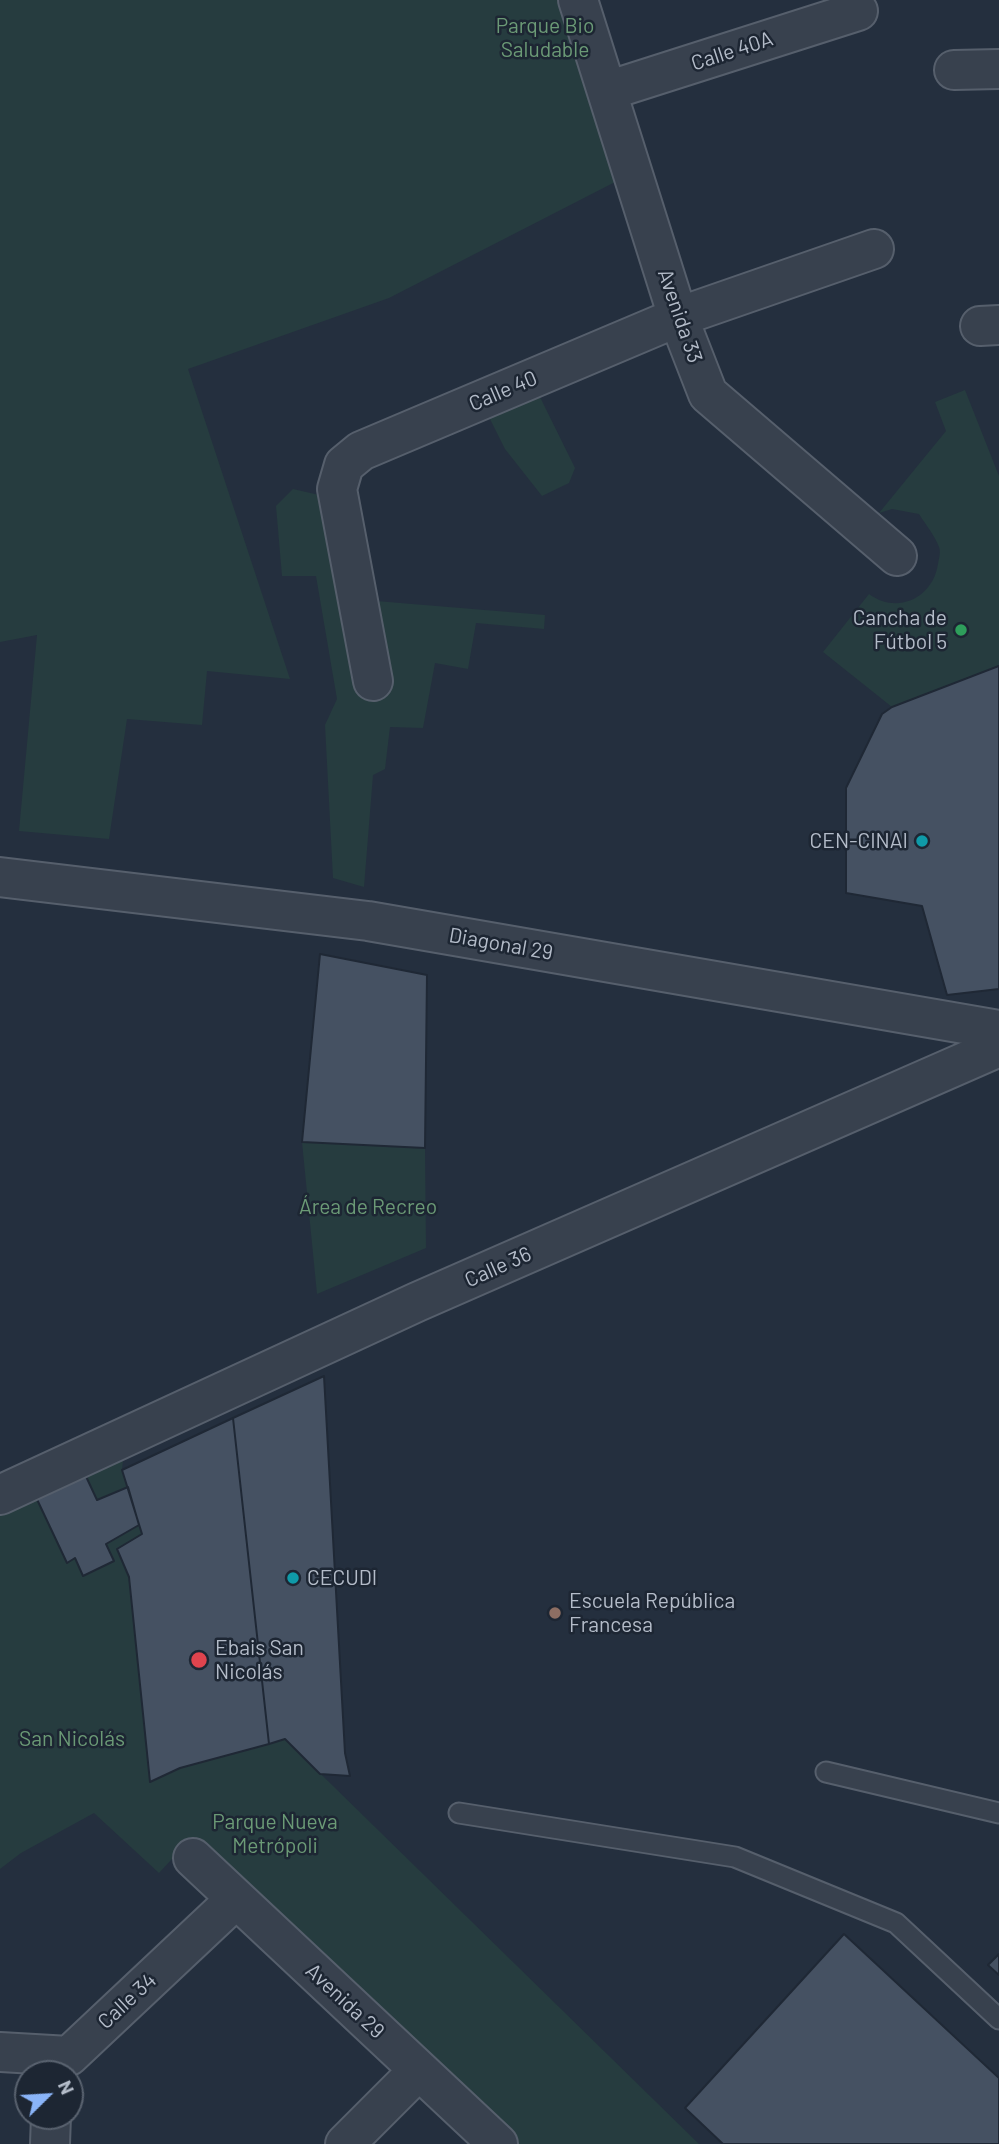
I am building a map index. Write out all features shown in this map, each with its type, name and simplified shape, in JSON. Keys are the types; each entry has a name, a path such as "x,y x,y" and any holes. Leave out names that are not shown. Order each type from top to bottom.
{"street":[{"name":"Avenida 33","path":"578,0 678,317 708,394 897,556"},
{"name":"Calle 40A","path":"607,91 858,11"},
{"path":"954,70 999,69"},
{"name":"Calle 40","path":"373,681 337,489 344,465 361,451 678,317 874,249"},
{"name":"Diagonal 29","path":"0,877 368,921 999,1030"},
{"name":"Calle 36","path":"0,1495 417,1302 999,1047"},
{"name":"Avenida 29","path":"192,1858 498,2144"},
{"name":"Calle 34","path":"70,2060 236,1899"},
{"name":"Calle 34","path":"0,2052 40,2060"},
{"path":"345,2144 419,2070"}],"lane":[{"path":"826,1772 999,1813"},
{"path":"459,1813 735,1857 896,1923 999,2019"}],"green space":[{"name":"Parque Bio Saludable","path":"0,0 572,0 619,180 389,298 188,369 290,679 207,671 202,725 127,719 109,839 19,831 37,635 0,642"},
{"path":"965,390 999,476 999,665 892,707 823,652 869,594 891,603 902,603 921,594 935,576 940,549 919,514 892,509 879,513 946,431 935,402"},
{"path":"538,393 575,468 569,483 542,496 505,449 489,417"},
{"path":"293,489 319,495 326,522 376,601 545,615 544,629 476,623 468,669 435,663 423,728 390,727 385,769 373,775 364,887 333,878 325,725 337,699 316,576 282,576 276,506"},
{"name":"Área de Recreo","path":"302,1142 425,1148 426,1248 317,1294"},
{"name":"Parque Nueva Metrópoli","path":"124,1451 122,1470 142,1534 117,1549 129,1577 150,1781 180,1768 285,1739 699,2144 498,2144 184,1846 159,1873 94,1813 21,1853 0,1869 0,1505"}],"building":[{"name":"CEN-CINAI","path":"999,666 999,989 947,995 922,906 846,893 846,788 882,714 892,707"},
{"path":"320,954 427,975 425,1148 302,1142"},
{"name":"CECUDI","path":"324,1376 345,1753 350,1776 320,1774 285,1739 269,1744 233,1418"},
{"name":"Ebais San Nicolás","path":"233,1418 269,1744 180,1768 150,1782 129,1577 117,1549 142,1534 122,1470"},
{"path":"83,1470 97,1500 128,1487 139,1525 106,1544 114,1561 83,1576 75,1558 67,1563 34,1493"},
{"path":"844,1934 999,2078 999,2144 723,2144 685,2108"},
{"path":"999,1954 999,1975 988,1965"}],"place":[{"name":"Cancha de Fútbol 5","path":"961,630"},
{"name":"CEN-CINAI","path":"922,841"},
{"name":"CECUDI","path":"293,1578"},
{"name":"Escuela República Francesa","path":"555,1613"},
{"name":"Ebais San Nicolás","path":"199,1660"}],"park label":[{"name":"San Nicolás","path":"72,1739"}]}
